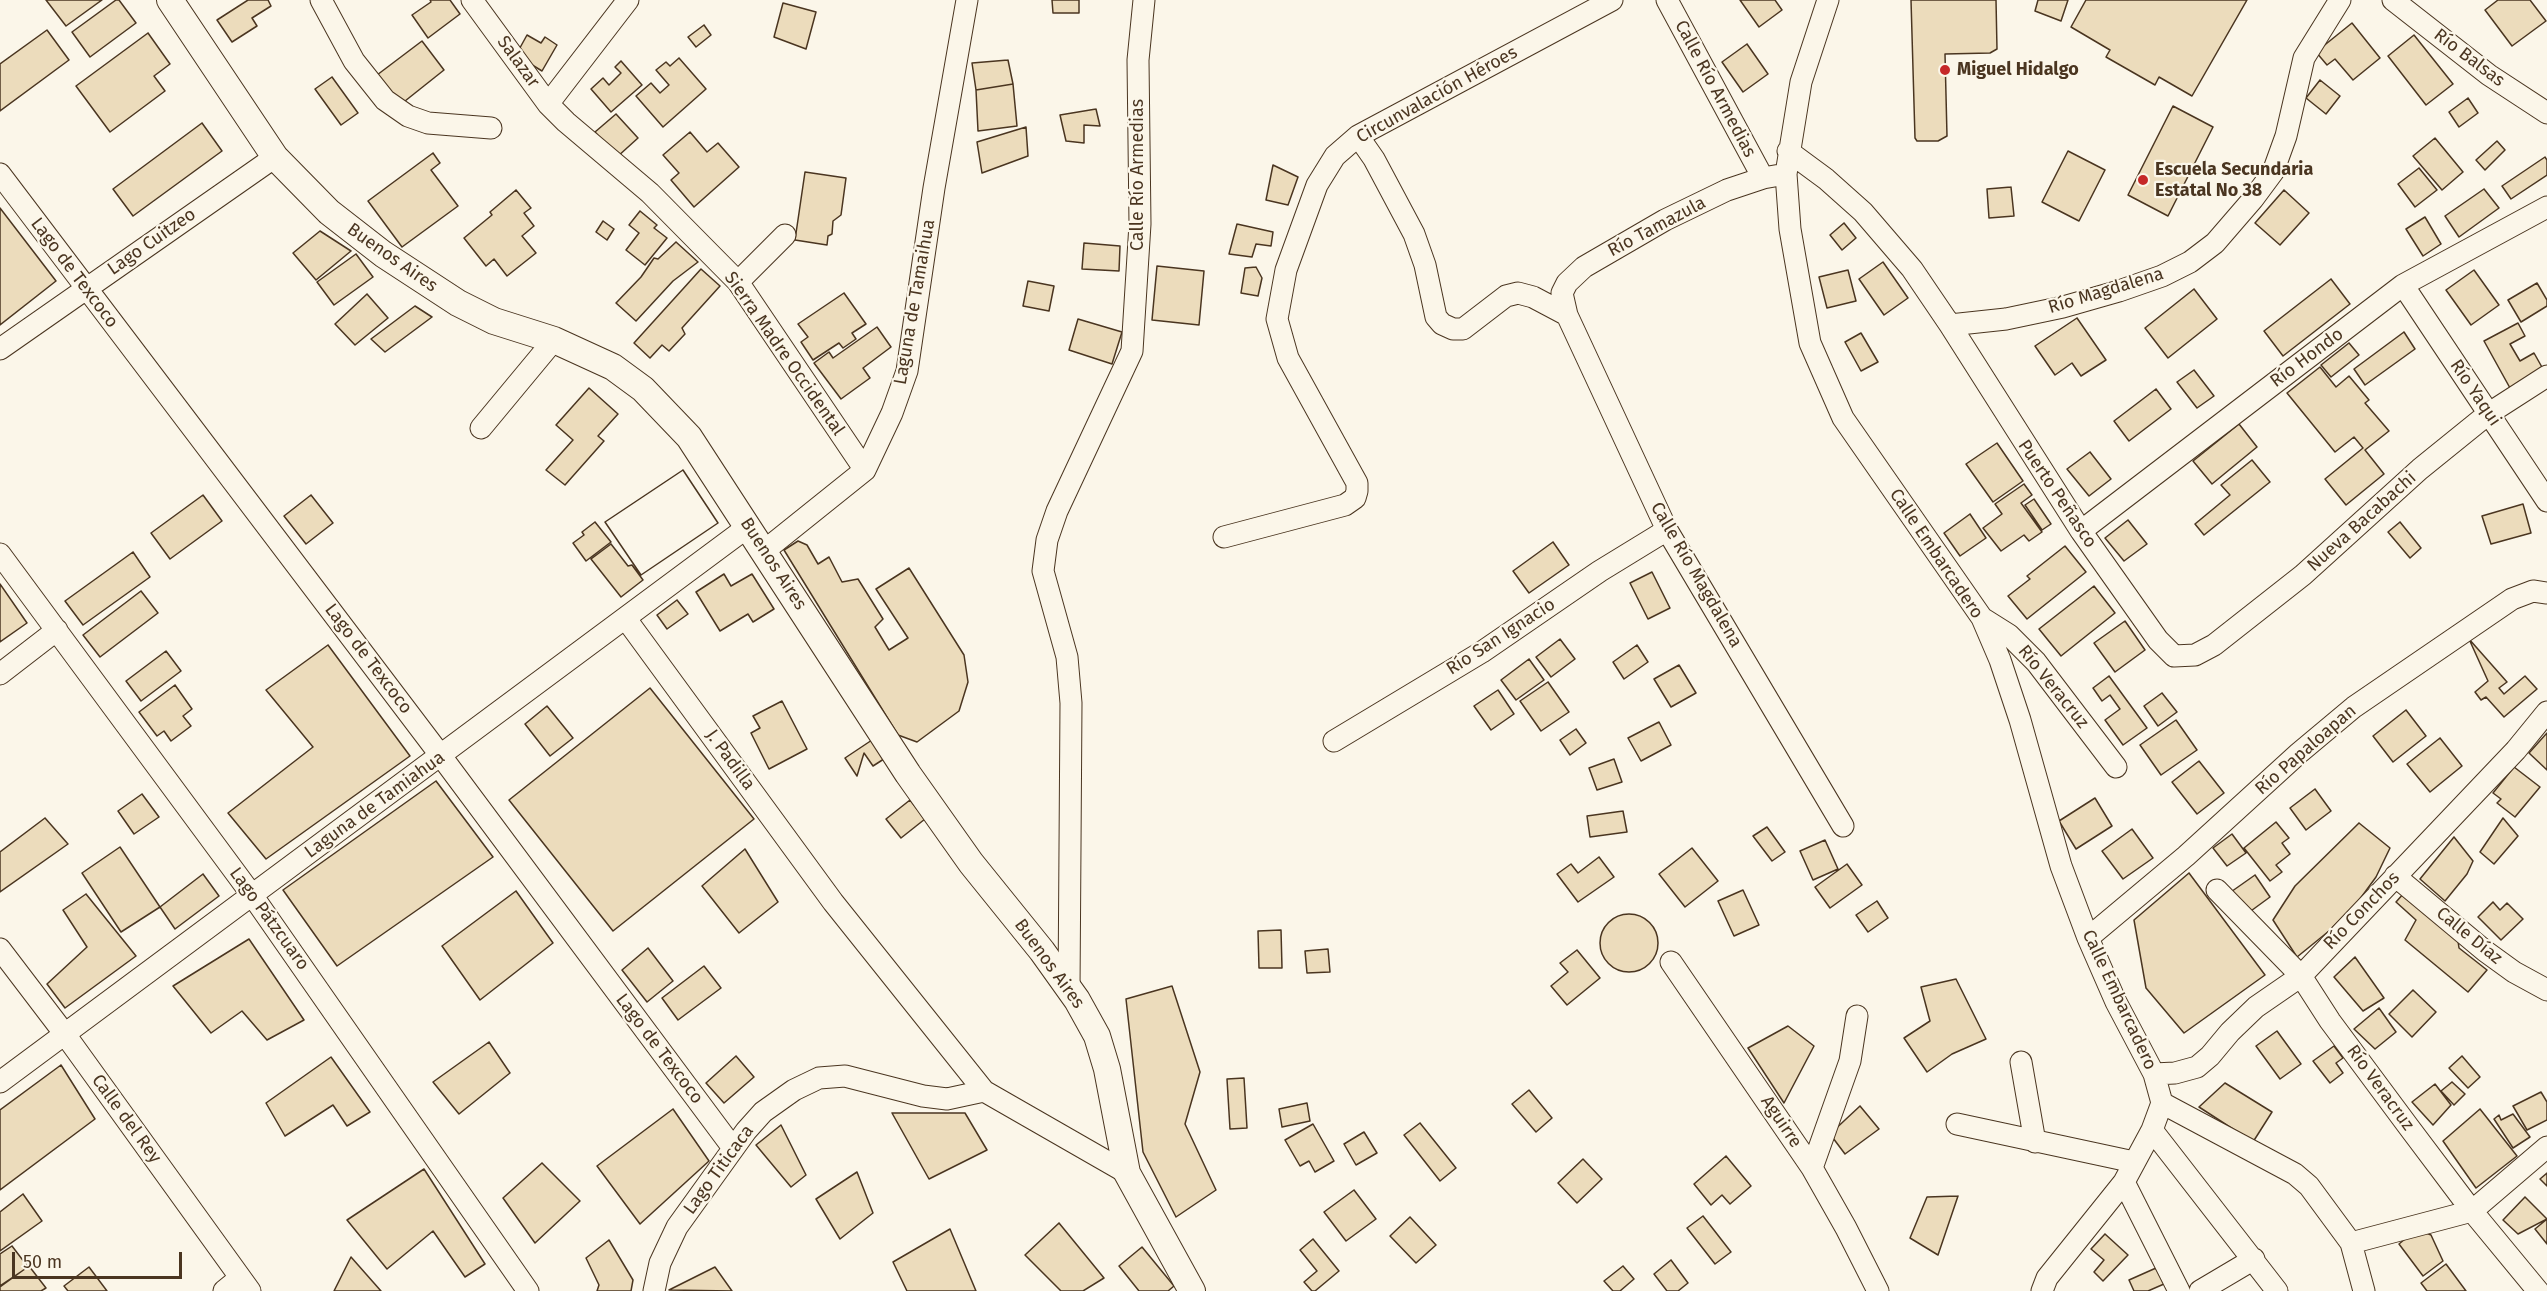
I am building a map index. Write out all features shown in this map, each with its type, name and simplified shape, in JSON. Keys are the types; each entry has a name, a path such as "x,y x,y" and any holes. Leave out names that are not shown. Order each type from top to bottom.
{"street":[{"name":"Buenos Aires","path":"170,0 275,157 329,212 416,276 458,303 494,321 554,340 613,368 662,406 689,437 749,526 908,774 971,863 1042,951 1092,1027 1112,1092 1127,1173 1192,1291"},
{"path":"321,0 354,61 385,100 408,116 428,123 491,128"},
{"name":"Salazar","path":"472,0 548,104 566,122"},
{"path":"548,104 628,0"},
{"name":"Laguna de Tamaihua","path":"764,551 865,470 892,413 907,371 934,188 967,0"},
{"name":"Calle Río Armedias","path":"1069,990 1071,703 1067,657 1043,571 1047,540 1058,511 1132,351 1140,224 1138,60 1144,0"},
{"name":"Circunvalación Héroes","path":"1224,537 1345,506 1355,498 1358,483 1287,358 1277,319 1286,270 1317,185 1335,156 1358,136 1612,0"},
{"name":"Calle Río Armedias","path":"1667,0 1763,178"},
{"name":"Calle Embarcadero","path":"1828,0 1801,82 1786,174 1790,229 1810,343 1843,418 1982,618 2000,660 2020,720 2061,866 2088,938 2116,1002 2154,1074 2162,1103"},
{"name":"Río Magdalena","path":"1950,325 2017,317 2119,291 2162,276 2190,262 2215,243 2253,200 2273,172 2286,136 2304,58 2340,0"},
{"name":"Río Balsas","path":"2393,0 2489,75 2547,113"},
{"name":"Sierra Madre Occidental","path":"566,122 651,193 738,282 865,470"},
{"path":"1358,136 1374,159 1414,234 1425,264 1436,317 1442,324 1453,329 1463,329 1506,296 1518,293 1533,297 1566,315"},
{"path":"1788,151 1826,179 1863,212 1912,269 1950,325"},
{"name":"Lago Cuitzeo","path":"0,349 275,157"},
{"name":"Lago de Texcoco","path":"0,174 441,756 733,1148"},
{"name":"Río Tamazula","path":"1566,315 1562,293 1567,283 1584,267 1665,220 1727,190 1763,178 1786,174"},
{"name":"Río Hondo","path":"2081,531 2403,285 2547,207"},
{"path":"738,282 785,235"},
{"name":"Río Yaqui","path":"2403,285 2547,501"},
{"name":"Calle Río Magdalena","path":"1566,315 1667,530 1843,826"},
{"name":"Puerto Peñasco","path":"1950,325 2081,531 2158,640 2174,656"},
{"path":"481,428 554,340"},
{"name":"Nueva Bacabachi","path":"2174,656 2195,655 2214,645 2303,575 2420,469 2488,414 2547,376"},
{"name":"Laguna de Tamiahua","path":"0,1082 749,526"},
{"name":"Río San Ignacio","path":"1334,741 1492,646 1600,571 1667,530"},
{"name":"Lago Pátzcuaro","path":"0,554 252,895 528,1291"},
{"name":"Río Papaloapan","path":"2088,938 2186,856 2299,753 2354,707 2512,598 2523,593 2545,592"},
{"name":"Río Veracruz","path":"1982,618 2009,635 2036,662 2116,767"},
{"name":"J. Padilla","path":"626,619 833,902 984,1091"},
{"path":"0,674 57,630"},
{"name":"Río Conchos","path":"2154,1074 2175,1073 2197,1066 2210,1056 2230,1032 2256,1007 2301,976 2516,750 2547,712"},
{"name":"Calle Díaz","path":"2395,876 2485,951 2514,972 2547,990"},
{"name":"Río Veracruz","path":"2217,890 2301,976 2330,1021 2472,1211 2538,1291"},
{"name":"Calle del Rey","path":"0,949 64,1033 245,1284"},
{"name":"Aguirre","path":"1671,962 1812,1168 1878,1291"},
{"path":"1812,1168 1850,1062 1857,1016"},
{"path":"2021,1062 2035,1142"},
{"name":"Lago Titicaca","path":"654,1291 660,1263 677,1227 733,1148 763,1112 794,1090 819,1078 845,1076 923,1096 946,1099 984,1091"},
{"path":"984,1091 1127,1173"},
{"path":"2042,1291 2047,1278 2124,1182 2152,1130 2162,1103 2295,1174 2309,1186 2325,1205 2350,1243 2364,1291"},
{"path":"1957,1124 2134,1162"},
{"path":"2152,1130 2254,1258 2277,1291"},
{"path":"2350,1243 2472,1211 2547,1147"},
{"path":"2124,1182 2179,1291"},
{"path":"2200,1291 2254,1258"},
{"path":"224,1291 245,1284"}],"building":[{"path":"46,0 102,0 66,26"},
{"path":"119,0 136,23 90,57 72,32"},
{"path":"248,0 268,0 271,6 252,18 257,26 232,42 217,20"},
{"path":"430,0 450,0 460,14 428,38 412,15 431,2"},
{"path":"1052,0 1079,0 1079,13 1053,13"},
{"path":"1740,0 1775,0 1782,10 1759,27"},
{"path":"1911,0 1996,0 1997,49 1990,53 1945,54 1947,136 1938,141 1917,141 1915,138"},
{"path":"2038,0 2068,0 2061,21 2035,11"},
{"path":"2086,0 2247,0 2192,96 2159,77 2155,85 2106,57 2110,50 2071,27"},
{"path":"2498,0 2530,0 2546,21 2512,46 2485,10"},
{"path":"783,3 816,12 806,49 774,37"},
{"path":"2352,23 2380,58 2353,80 2335,59 2327,65 2316,52"},
{"path":"704,25 711,35 696,47 688,37"},
{"path":"47,30 69,60 0,111 0,64"},
{"path":"148,33 170,64 154,76 165,91 110,132 76,86"},
{"path":"527,35 541,43 545,37 557,45 542,71 516,55"},
{"path":"2414,35 2453,84 2426,105 2388,56"},
{"path":"422,41 444,70 400,105 377,75"},
{"path":"1747,44 1768,74 1743,92 1722,62"},
{"path":"679,58 706,89 663,127 636,96 651,83 660,93 669,85 656,70 666,62 670,66"},
{"path":"1008,60 1013,84 976,90 972,63"},
{"path":"621,61 642,85 611,112 591,89 603,78 609,85 621,73 615,67"},
{"path":"332,77 358,113 341,125 315,89"},
{"path":"2320,80 2340,96 2326,114 2306,98"},
{"path":"1013,84 1017,126 978,131 976,90"},
{"path":"2468,98 2478,113 2459,127 2449,112"},
{"path":"2173,106 2213,127 2168,216 2128,195"},
{"path":"1096,109 1100,126 1084,125 1084,143 1066,141 1060,115"},
{"path":"616,114 638,138 617,157 595,132"},
{"path":"202,123 222,151 133,216 113,189"},
{"path":"1026,127 1028,156 982,173 977,142"},
{"path":"690,132 707,152 718,143 739,167 694,207 671,180 679,173 663,155"},
{"path":"2435,138 2463,172 2442,190 2413,156"},
{"path":"2497,141 2505,150 2485,170 2476,160"},
{"path":"2068,151 2105,170 2079,221 2042,202"},
{"path":"433,153 440,163 431,170 458,206 402,247 368,201"},
{"path":"2545,157 2547,175 2511,199 2502,186"},
{"path":"1273,165 1298,177 1288,205 1266,200"},
{"path":"2419,168 2437,190 2415,207 2398,184"},
{"path":"805,172 846,178 841,215 833,221 832,234 828,236 827,245 795,240"},
{"path":"2011,187 2014,216 1989,218 1987,189"},
{"path":"2484,189 2499,208 2459,237 2445,216"},
{"path":"516,190 531,208 524,213 534,226 522,236 536,253 507,276 494,259 486,266 464,238 492,215 490,212"},
{"path":"2284,190 2309,213 2280,245 2255,223"},
{"path":"0,208 56,281 0,325"},
{"path":"640,211 657,225 654,228 667,238 645,265 626,250 639,233 629,225"},
{"path":"2425,217 2441,244 2423,256 2406,229"},
{"path":"603,221 614,229 607,240 596,232"},
{"path":"1844,223 1856,238 1842,250 1830,235"},
{"path":"1237,224 1273,232 1271,246 1256,244 1252,257 1229,254"},
{"path":"320,231 351,251 316,280 293,253"},
{"path":"676,242 698,262 673,281 636,321 616,303 641,277 654,258 658,259"},
{"path":"1084,243 1120,246 1119,271 1082,269"},
{"path":"356,254 373,277 334,305 317,282"},
{"path":"1883,262 1908,298 1884,315 1859,279"},
{"path":"1157,266 1204,271 1199,325 1152,320"},
{"path":"1256,267 1262,278 1258,296 1241,293 1245,268"},
{"path":"701,269 720,286 682,328 685,334 669,351 662,345 650,358 634,343"},
{"path":"1848,270 1856,301 1827,308 1819,277"},
{"path":"2474,270 2499,305 2471,325 2446,290"},
{"path":"2331,279 2350,304 2283,356 2264,331"},
{"path":"1028,281 1054,286 1049,311 1023,306"},
{"path":"2537,283 2547,300 2547,306 2521,322 2508,300"},
{"path":"2194,289 2217,319 2168,358 2145,328"},
{"path":"844,293 866,324 852,333 856,339 843,348 839,343 813,360 801,342 808,337 798,324"},
{"path":"367,294 388,318 355,345 335,324"},
{"path":"415,306 432,317 385,352 371,339"},
{"path":"2077,318 2106,360 2081,376 2072,363 2055,375 2035,346"},
{"path":"1078,319 1122,332 1112,364 1069,350"},
{"path":"2518,323 2525,336 2510,344 2520,361 2534,353 2543,369 2510,388 2484,341"},
{"path":"877,327 891,347 863,368 870,378 841,399 814,363 829,352 833,358"},
{"path":"2404,332 2415,349 2365,385 2354,369"},
{"path":"1861,333 1878,362 1861,371 1845,342"},
{"path":"2349,343 2359,355 2331,377 2321,365"},
{"path":"2320,367 2336,387 2349,376 2369,400 2365,403 2389,431 2365,450 2384,474 2346,505 2325,479 2363,448 2354,437 2335,452 2287,393"},
{"path":"2194,370 2214,396 2197,408 2177,382"},
{"path":"589,388 618,414 598,436 604,441 565,485 546,470 573,440 556,425"},
{"path":"2156,389 2171,409 2129,441 2114,421"},
{"path":"2239,424 2257,447 2212,484 2193,461"},
{"path":"1997,443 2023,481 1993,502 1966,464"},
{"path":"2090,452 2111,479 2089,496 2067,469"},
{"path":"2252,460 2270,482 2204,535 2195,524 2230,495 2221,485"},
{"path":"683,470 718,523 641,575 605,522"},
{"path":"683,470 718,523 641,575 605,522"},
{"path":"2024,484 2032,495 2021,503 2042,532 2029,541 2024,535 2001,551 1983,528 2002,514 1995,504"},
{"path":"203,495 222,521 170,559 151,533"},
{"path":"311,495 333,523 306,544 284,516"},
{"path":"2034,499 2051,524 2042,530 2025,505"},
{"path":"2523,504 2531,533 2491,544 2482,516"},
{"path":"1970,514 1986,538 1960,556 1944,533"},
{"path":"2128,520 2147,544 2124,561 2105,538"},
{"path":"595,522 611,542 586,561 573,543 584,535 582,532"},
{"path":"2400,522 2421,548 2410,558 2388,532"},
{"path":"798,541 807,545 818,564 829,557 842,582 858,579 883,619 875,627 889,650 908,638 876,589 909,568 964,655 968,682 959,711 917,742 898,735 784,550"},
{"path":"1553,542 1569,565 1529,593 1513,571"},
{"path":"611,544 628,566 632,565 643,580 621,597 591,559"},
{"path":"2065,546 2086,572 2027,619 2008,596 2030,579 2027,576"},
{"path":"133,552 150,577 83,625 65,601"},
{"path":"1652,572 1670,608 1648,619 1630,583"},
{"path":"724,574 731,586 752,574 774,609 753,622 748,614 720,631 696,592"},
{"path":"0,584 27,623 0,642"},
{"path":"2094,586 2115,613 2061,656 2039,629"},
{"path":"141,591 158,613 100,657 83,635"},
{"path":"677,600 688,614 667,629 657,615"},
{"path":"2125,621 2145,650 2115,672 2094,643"},
{"path":"1560,639 1575,659 1551,677 1536,657"},
{"path":"2469,639 2507,682 2499,688 2504,694 2525,676 2537,689 2504,717 2486,697 2481,700 2475,692 2488,681"},
{"path":"328,645 410,756 266,859 228,813 313,747 266,690"},
{"path":"1637,645 1648,662 1624,679 1613,662"},
{"path":"166,651 181,671 141,701 126,681"},
{"path":"1529,659 1544,680 1516,700 1501,680"},
{"path":"1679,665 1696,693 1671,707 1654,679"},
{"path":"2109,676 2147,728 2123,745 2105,720 2120,709 2110,695 2102,701 2093,688"},
{"path":"1548,682 1569,712 1541,731 1520,701"},
{"path":"175,685 192,709 183,716 191,726 171,741 164,731 157,736 139,712"},
{"path":"650,688 754,819 613,931 509,800"},
{"path":"1498,690 1514,714 1491,730 1474,706"},
{"path":"2162,693 2177,712 2158,726 2144,706"},
{"path":"782,701 807,749 769,769 751,733 760,728 753,716"},
{"path":"547,706 573,738 550,756 525,724"},
{"path":"2406,710 2426,736 2393,762 2373,736"},
{"path":"2176,720 2197,750 2161,775 2140,745"},
{"path":"1659,722 1671,745 1641,761 1628,738"},
{"path":"1576,729 1586,743 1570,755 1560,740"},
{"path":"2547,733 2547,770 2529,753"},
{"path":"875,738 887,757 873,766 864,753 857,776 845,758"},
{"path":"2440,738 2462,766 2430,792 2407,764"},
{"path":"1614,759 1622,782 1597,790 1589,768"},
{"path":"2199,761 2224,793 2197,814 2172,782"},
{"path":"2514,767 2540,787 2515,817 2497,803 2501,799 2493,793"},
{"path":"436,781 493,857 337,966 283,890"},
{"path":"2315,789 2331,811 2306,830 2290,808"},
{"path":"142,794 159,817 134,834 118,811"},
{"path":"2095,798 2112,826 2076,849 2059,821"},
{"path":"910,800 925,819 901,838 886,819"},
{"path":"1623,811 1627,832 1590,837 1587,816"},
{"path":"45,818 68,844 0,892 0,852"},
{"path":"2503,818 2518,836 2494,864 2480,852"},
{"path":"2276,822 2289,838 2282,843 2290,854 2276,865 2282,872 2270,881 2244,848"},
{"path":"2359,823 2390,848 2376,877 2357,903 2329,931 2297,957 2273,920 2295,886"},
{"path":"1767,827 1785,852 1772,861 1753,836"},
{"path":"2132,829 2153,858 2123,879 2102,851"},
{"path":"2232,834 2246,853 2227,866 2213,848"},
{"path":"2454,837 2473,861 2467,874 2445,901 2420,879"},
{"path":"1825,840 1838,869 1813,880 1800,851"},
{"path":"120,847 160,907 121,932 82,873"},
{"path":"1692,848 1718,881 1685,907 1659,874"},
{"path":"745,849 778,902 739,933 702,886"},
{"path":"1599,857 1614,877 1578,902 1557,874 1571,864 1578,873"},
{"path":"1847,864 1862,885 1830,908 1815,887"},
{"path":"2189,873 2265,975 2184,1033 2146,988 2134,920"},
{"path":"203,874 219,896 175,929 160,907"},
{"path":"2255,875 2270,897 2244,916 2228,894"},
{"path":"1743,890 1759,925 1734,936 1718,901"},
{"path":"516,891 553,943 480,1000 442,946"},
{"path":"2404,893 2457,934 2459,948 2487,970 2468,992 2405,940 2416,920 2396,902"},
{"path":"86,894 136,956 65,1008 47,984 87,947 63,910"},
{"path":"1877,901 1888,918 1868,932 1856,915"},
{"path":"2493,902 2500,910 2507,903 2523,919 2501,940 2478,917"},
{"path":"1629,914 1640,916 1653,927 1658,943 1656,954 1645,967 1629,972 1618,970 1605,959 1600,943 1602,932 1613,919"},
{"path":"1281,930 1282,968 1259,968 1258,931"},
{"path":"249,939 304,1020 267,1040 242,1011 211,1033 173,986"},
{"path":"648,948 673,981 647,1002 622,970"},
{"path":"1328,949 1330,972 1307,973 1305,951"},
{"path":"1577,950 1600,978 1567,1005 1551,986 1568,972 1560,963"},
{"path":"2355,957 2384,998 2363,1011 2334,977"},
{"path":"704,966 721,988 678,1020 662,998"},
{"path":"1956,979 1986,1039 1952,1054 1927,1072 1904,1038 1930,1021 1921,987"},
{"path":"1172,986 1200,1072 1185,1124 1216,1190 1176,1217 1143,1152 1126,999"},
{"path":"2413,990 2436,1012 2412,1037 2389,1014"},
{"path":"2379,1008 2396,1032 2375,1049 2354,1029"},
{"path":"1788,1026 1814,1046 1784,1103 1748,1048"},
{"path":"2277,1031 2301,1064 2280,1079 2256,1046"},
{"path":"489,1042 510,1073 459,1114 433,1082"},
{"path":"2334,1046 2343,1058 2336,1063 2343,1073 2330,1083 2313,1061"},
{"path":"736,1056 754,1077 724,1103 706,1083"},
{"path":"2462,1056 2480,1077 2468,1088 2449,1068"},
{"path":"331,1057 370,1112 347,1126 333,1105 285,1136 266,1103"},
{"path":"61,1065 95,1119 0,1190 0,1110"},
{"path":"1244,1078 1247,1128 1230,1129 1227,1079"},
{"path":"2452,1082 2465,1094 2454,1105 2441,1091"},
{"path":"2225,1083 2272,1112 2253,1142 2199,1107"},
{"path":"2435,1084 2451,1105 2433,1125 2412,1102"},
{"path":"1529,1090 1552,1118 1536,1132 1512,1104"},
{"path":"2541,1092 2547,1102 2547,1120 2527,1130 2513,1106"},
{"path":"1307,1103 1310,1121 1282,1127 1279,1109"},
{"path":"1860,1106 1879,1129 1845,1154 1830,1134"},
{"path":"673,1109 709,1161 640,1224 597,1166"},
{"path":"2480,1109 2517,1156 2476,1188 2443,1141"},
{"path":"892,1113 965,1113 987,1150 929,1179"},
{"path":"2513,1114 2530,1137 2513,1148 2494,1119 2499,1115 2501,1120"},
{"path":"1420,1123 1456,1168 1440,1181 1404,1135"},
{"path":"1313,1124 1334,1161 1315,1172 1309,1161 1300,1166 1285,1140"},
{"path":"781,1125 806,1175 791,1187 756,1145"},
{"path":"1364,1132 1377,1153 1356,1165 1344,1144"},
{"path":"1726,1156 1751,1186 1730,1204 1722,1195 1711,1205 1694,1184"},
{"path":"1583,1159 1602,1179 1577,1203 1558,1183"},
{"path":"542,1163 580,1201 535,1243 503,1198"},
{"path":"424,1169 485,1264 465,1277 433,1231 387,1269 347,1220"},
{"path":"857,1172 873,1213 840,1239 816,1199"},
{"path":"2547,1173 2547,1186 2540,1179"},
{"path":"1354,1190 1376,1219 1346,1241 1324,1212"},
{"path":"23,1194 42,1221 0,1251 0,1212"},
{"path":"1958,1196 1938,1255 1910,1238 1927,1197"},
{"path":"2525,1197 2547,1219 2518,1234 2503,1220"},
{"path":"1703,1216 1731,1252 1715,1264 1687,1228"},
{"path":"1410,1217 1436,1245 1416,1263 1390,1236"},
{"path":"2547,1219 2547,1244 2535,1229"},
{"path":"1059,1223 1104,1278 1083,1291 1061,1291 1025,1255"},
{"path":"950,1229 976,1291 907,1291 893,1262"},
{"path":"2417,1229 2431,1235 2443,1261 2423,1276 2399,1244"},
{"path":"2105,1234 2128,1255 2103,1281 2094,1272 2104,1260 2091,1249"},
{"path":"1313,1239 1339,1271 1315,1291 1312,1291 1304,1282 1317,1271 1300,1250"},
{"path":"609,1240 633,1280 631,1291 597,1291 599,1285 586,1258"},
{"path":"12,1246 28,1267 0,1286 0,1254"},
{"path":"1142,1247 1174,1286 1168,1291 1139,1291 1119,1266"},
{"path":"351,1257 381,1291 334,1291"},
{"path":"1671,1260 1688,1283 1678,1291 1667,1291 1654,1274"},
{"path":"2446,1264 2466,1291 2427,1291 2421,1283"},
{"path":"29,1266 46,1288 41,1291 0,1291 0,1287"},
{"path":"1623,1266 1634,1279 1620,1291 1613,1291 1604,1281"},
{"path":"89,1267 107,1291 68,1291 64,1286"},
{"path":"715,1267 732,1291 669,1290"},
{"path":"2156,1268 2164,1284 2148,1291 2134,1291 2129,1280"}],"place":[{"name":"Miguel Hidalgo","path":"1945,70"},
{"name":"Escuela Secundaria Estatal No 38","path":"2143,180"}]}
